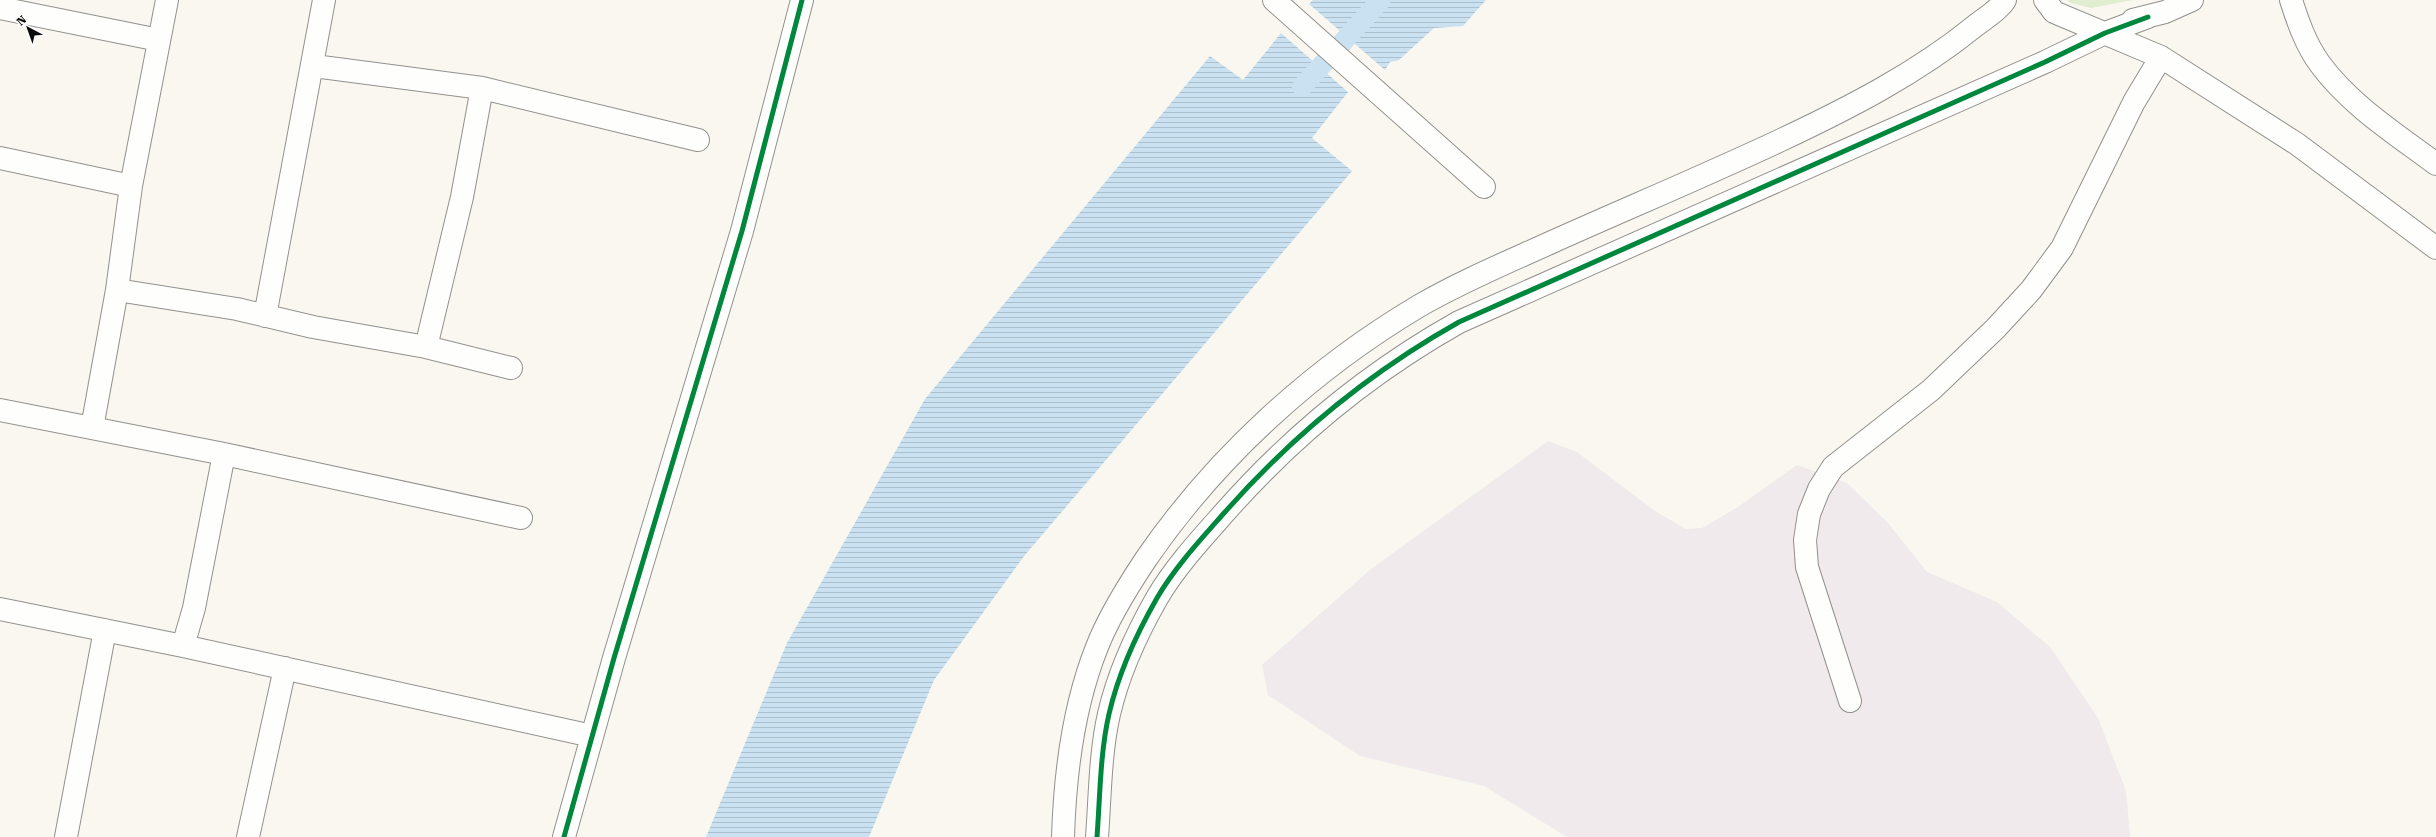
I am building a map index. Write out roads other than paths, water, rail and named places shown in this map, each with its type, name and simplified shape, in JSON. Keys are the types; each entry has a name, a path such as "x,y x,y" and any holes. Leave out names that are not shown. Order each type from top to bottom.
{"street":[{"path":"92,428 116,290 131,186 167,0"},
{"path":"265,316 314,66 324,0"},
{"path":"564,837 592,736 742,231 802,0"},
{"path":"1062,837 1064,793 1075,718 1097,646 1128,586 1165,532 1211,477 1308,383 1359,344 1421,305 1489,270 1800,132 1913,72 1962,37 2005,0"},
{"path":"2033,0 2050,6 2078,21 2161,57 2297,144 2436,248"},
{"path":"1097,837 1101,780 1109,715 1130,653 1158,597 1199,541 1243,491 1287,446 1334,404 1415,346 1459,322 2045,62 2105,33 2192,0"},
{"path":"2290,0 2300,30 2320,64 2344,93 2436,164"},
{"path":"1280,5 1376,93 1484,187"},
{"path":"0,8 28,7 159,40"},
{"path":"2078,21 2111,22 2148,17"},
{"path":"1850,701 1807,567 1805,540 1809,514 1819,490 1834,467 1931,390 1995,329 2031,290 2062,248 2134,102 2161,57"},
{"path":"314,66 482,88 698,140"},
{"path":"426,347 462,197 482,88"},
{"path":"0,158 131,186"},
{"path":"116,290 237,309 265,316 426,347 511,368"},
{"path":"0,410 224,454 521,518"},
{"path":"183,646 194,608 224,454"},
{"path":"0,610 183,646 592,736"},
{"path":"66,837 104,630"},
{"path":"248,837 285,668"}],"water":[{"path":"1313,0 1486,0 1463,26 1434,28 1399,60 1390,62 1385,70 1309,4"},
{"path":"1281,33 1348,92 1312,138 1352,171 1025,555 934,680 869,837 706,837 787,643 925,399 1210,56 1243,80"}],"waterway":[{"path":"1302,87 1381,0"}]}
